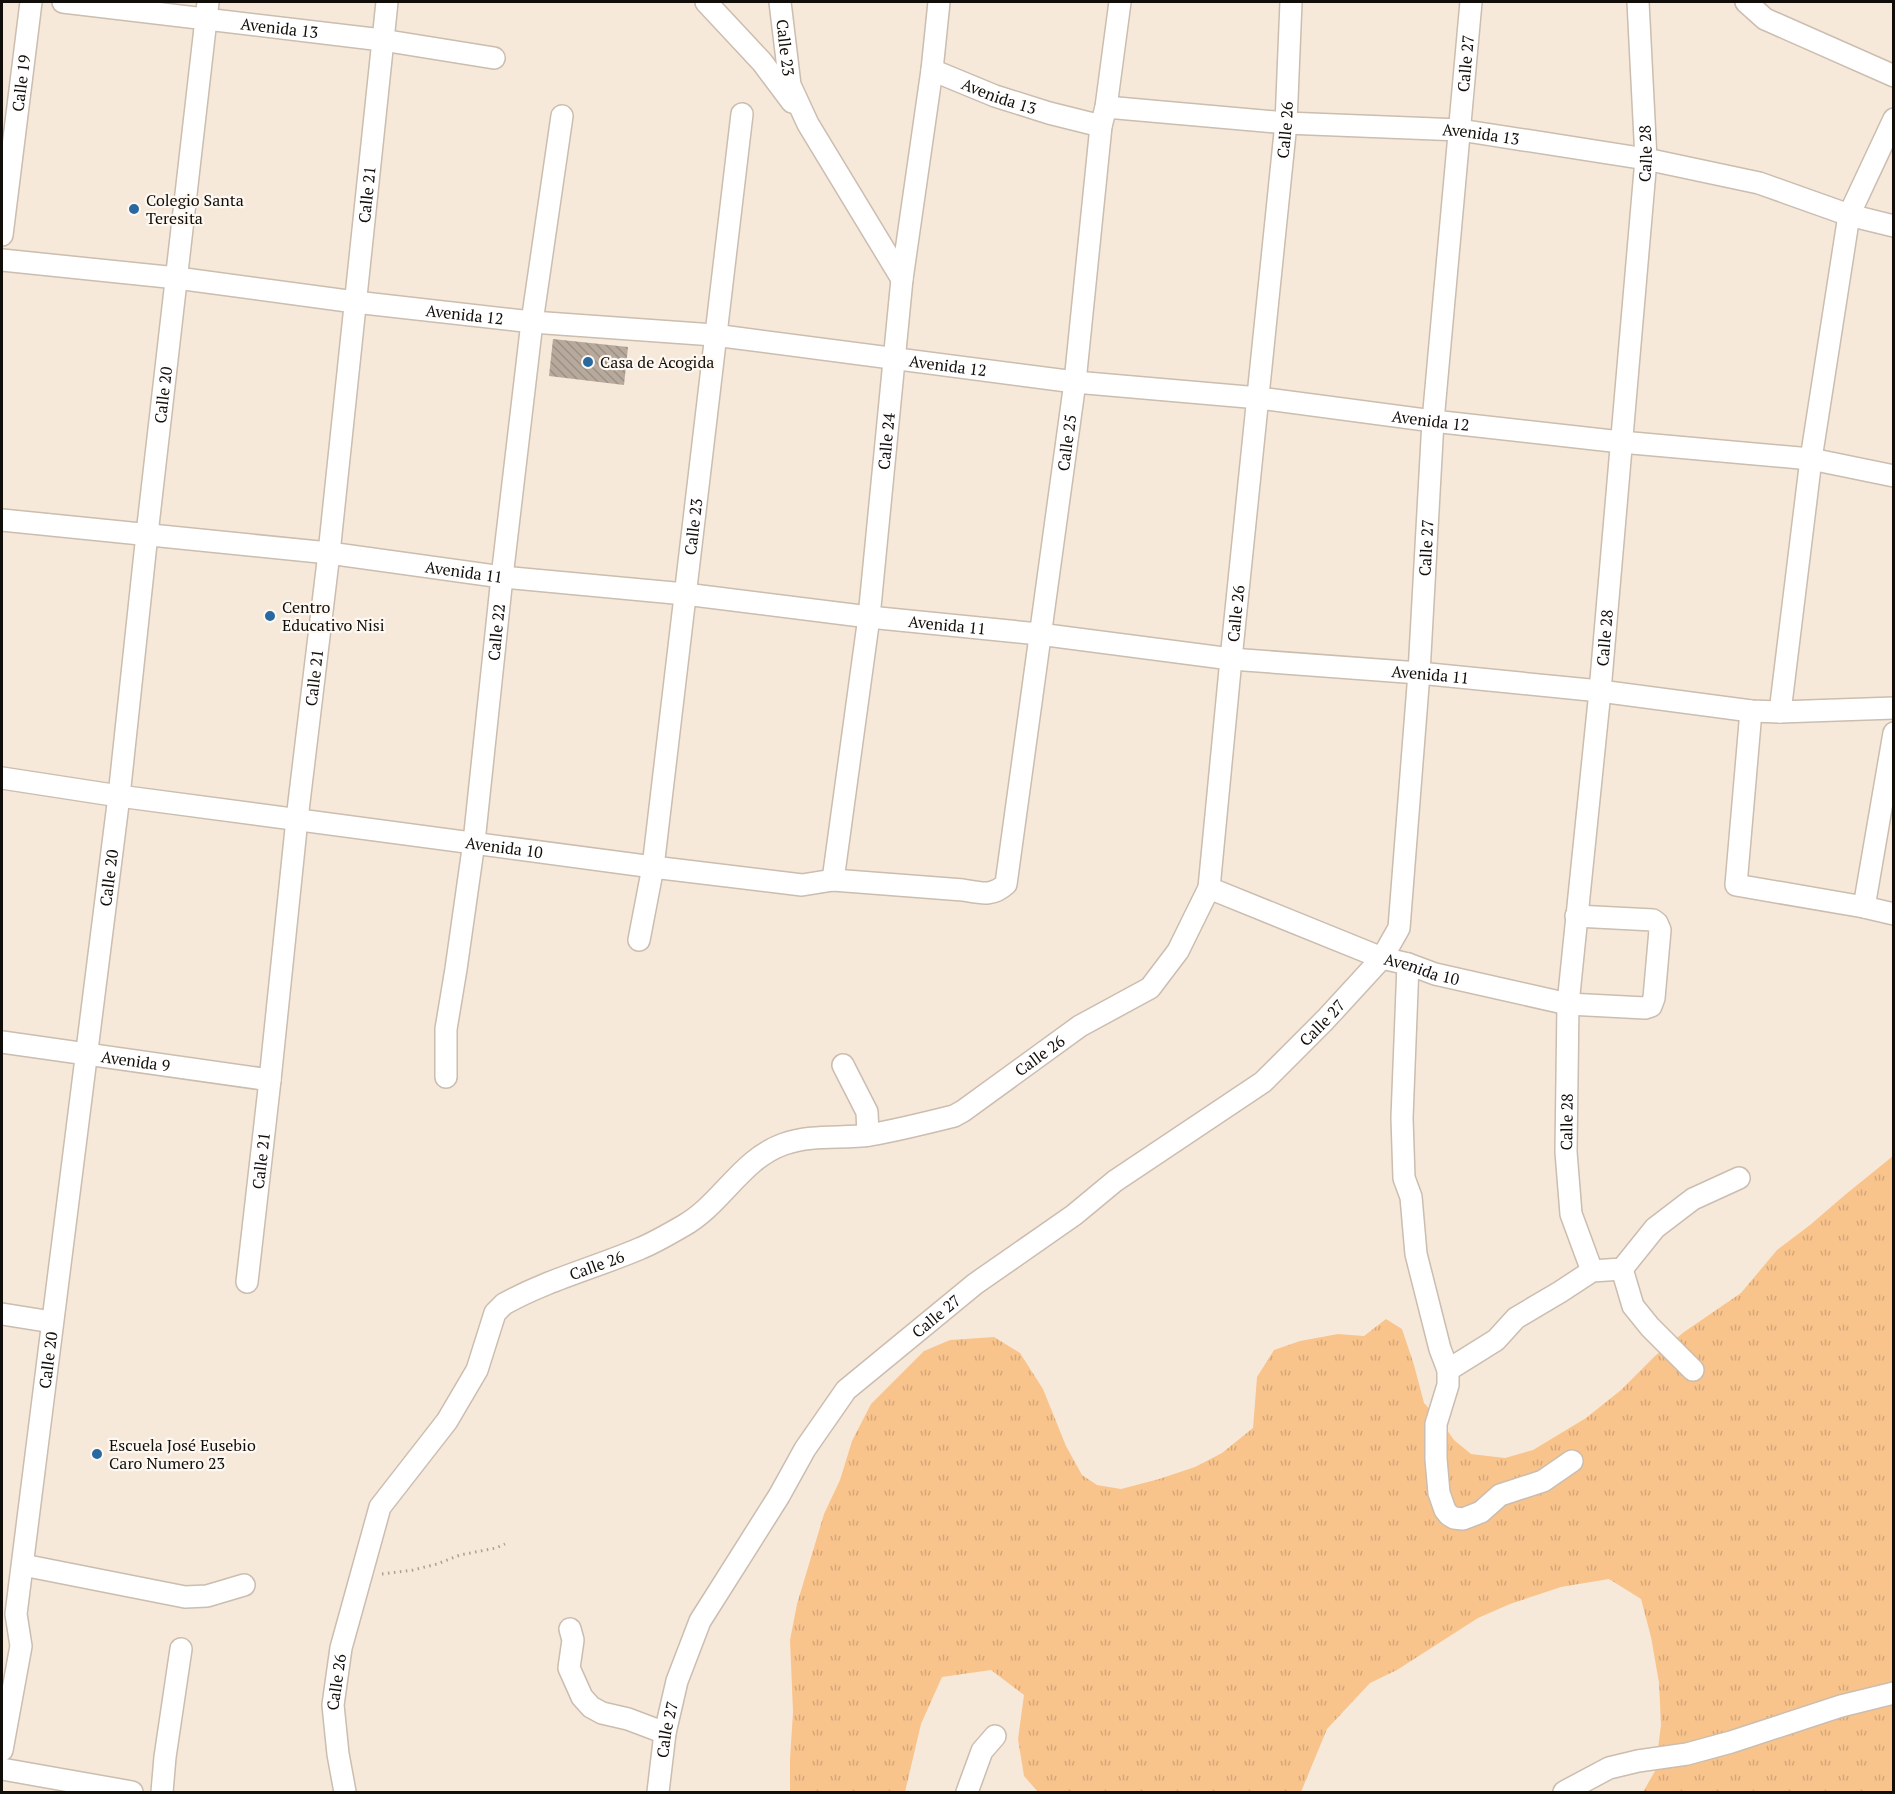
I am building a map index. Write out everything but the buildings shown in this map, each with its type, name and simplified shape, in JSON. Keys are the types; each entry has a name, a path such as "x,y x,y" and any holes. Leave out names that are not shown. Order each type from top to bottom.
{"street":[{"name":"Calle 19","path":"2,235 31,2"},
{"name":"Avenida 13","path":"63,2 207,11 494,58"},
{"name":"Calle 21","path":"247,1282 297,819 329,553 387,2"},
{"path":"706,2 762,62 808,124"},
{"name":"Calle 23","path":"780,2 790,85 808,124 902,279"},
{"name":"Calle 24","path":"833,880 869,617 902,279 932,70 939,2"},
{"name":"Calle 25","path":"1006,884 1075,382 1104,116 1120,2"},
{"name":"Calle 26","path":"345,1792 333,1705 340,1648 380,1507 447,1421 477,1370 495,1313 504,1304 578,1271 640,1249 686,1225 718,1199 744,1169 761,1155 784,1144 825,1136 868,1135 944,1119 963,1112 1080,1026 1150,988 1178,951 1209,888 1286,123 1291,2"},
{"name":"Calle 27","path":"658,1792 665,1733 677,1681 700,1621 779,1496 805,1449 846,1390 975,1284 1074,1215 1115,1181 1263,1082 1325,1020 1382,958 1399,928 1419,673 1433,421 1471,2"},
{"name":"Calle 28","path":"1592,1271 1571,1214 1566,1152 1568,1004 1600,691 1646,159 1638,2"},
{"path":"1746,2 1765,19 1893,76"},
{"name":"Calle 20","path":"2,1750 21,1646 9,1608 23,1565 119,795 207,11"},
{"name":"Avenida 13","path":"932,70 995,96 1050,113 1460,130 1646,159 1759,183 1849,215 1893,226"},
{"name":"Calle 23","path":"639,940 652,867 742,114"},
{"name":"Calle 22","path":"447,1077 446,1029 474,842 532,322 562,116"},
{"path":"1780,712 1811,459 1849,215 1893,119"},
{"name":"Avenida 12","path":"2,260 177,278 355,302 532,322 714,334 1075,382 1259,398 1433,421 1621,442 1811,459 1893,476"},
{"name":"Avenida 11","path":"2,520 329,553 502,577 685,594 869,617 1040,634 1231,659 1419,673 1600,691 1751,711 1893,708"},
{"path":"1751,711 1736,885 1893,914"},
{"path":"1864,907 1884,852 1893,733"},
{"name":"Avenida 10","path":"2,778 652,867 802,885 833,880 983,893 997,892 1006,884"},
{"name":"Avenida 10","path":"1209,888 1382,958 1435,974 1568,1004 1645,1008 1651,1006 1654,998 1660,930 1657,923 1653,920 1576,916"},
{"path":"1408,964 1402,1118 1404,1178 1411,1197 1416,1254 1437,1340 1448,1370 1448,1385 1436,1424 1438,1493 1449,1515 1463,1519 1481,1512 1500,1495 1543,1481 1572,1461"},
{"name":"Avenida 9","path":"2,1042 270,1080"},
{"path":"843,1065 867,1112 868,1135"},
{"path":"1448,1370 1496,1340 1516,1318 1592,1271 1622,1269 1655,1228 1693,1199 1739,1178"},
{"path":"1622,1269 1633,1305 1650,1327 1693,1370"},
{"path":"2,1314 52,1322"},
{"path":"23,1565 185,1597 207,1596 244,1585"},
{"path":"570,1629 573,1640 569,1668 582,1697 591,1707 602,1713 628,1719 665,1733"},
{"path":"162,1792 165,1757 182,1649"},
{"path":"1564,1792 1609,1768 1687,1754 1841,1706 1893,1693"},
{"path":"967,1792 982,1751 995,1736"},
{"path":"2,1769 132,1792"}],"path":[{"path":"359,1578 413,1570 505,1544"}],"green space":[{"path":"1893,1156 1893,1792 1643,1792 1655,1771 1661,1725 1659,1683 1651,1637 1641,1599 1609,1579 1561,1587 1510,1604 1478,1618 1397,1670 1370,1683 1327,1729 1301,1792 1038,1792 1024,1776 1018,1739 1024,1695 991,1670 942,1677 921,1724 905,1792 790,1792 793,1712 790,1640 797,1604 824,1514 840,1480 852,1441 871,1404 924,1351 950,1340 994,1337 1020,1353 1043,1389 1066,1446 1082,1475 1097,1485 1121,1489 1195,1467 1222,1453 1253,1428 1257,1377 1274,1350 1300,1341 1338,1334 1364,1336 1386,1319 1402,1329 1424,1403 1454,1440 1471,1454 1505,1458 1533,1450 1586,1418 1621,1390 1655,1356 1684,1332 1741,1293 1777,1250"}],"place":[{"name":"Colegio Santa Teresita","path":"134,209"},
{"name":"Casa de Acogida","path":"588,362"},
{"name":"Centro Educativo Nisi","path":"270,616"},
{"name":"Escuela José Eusebio Caro Numero 23","path":"97,1454"}]}
